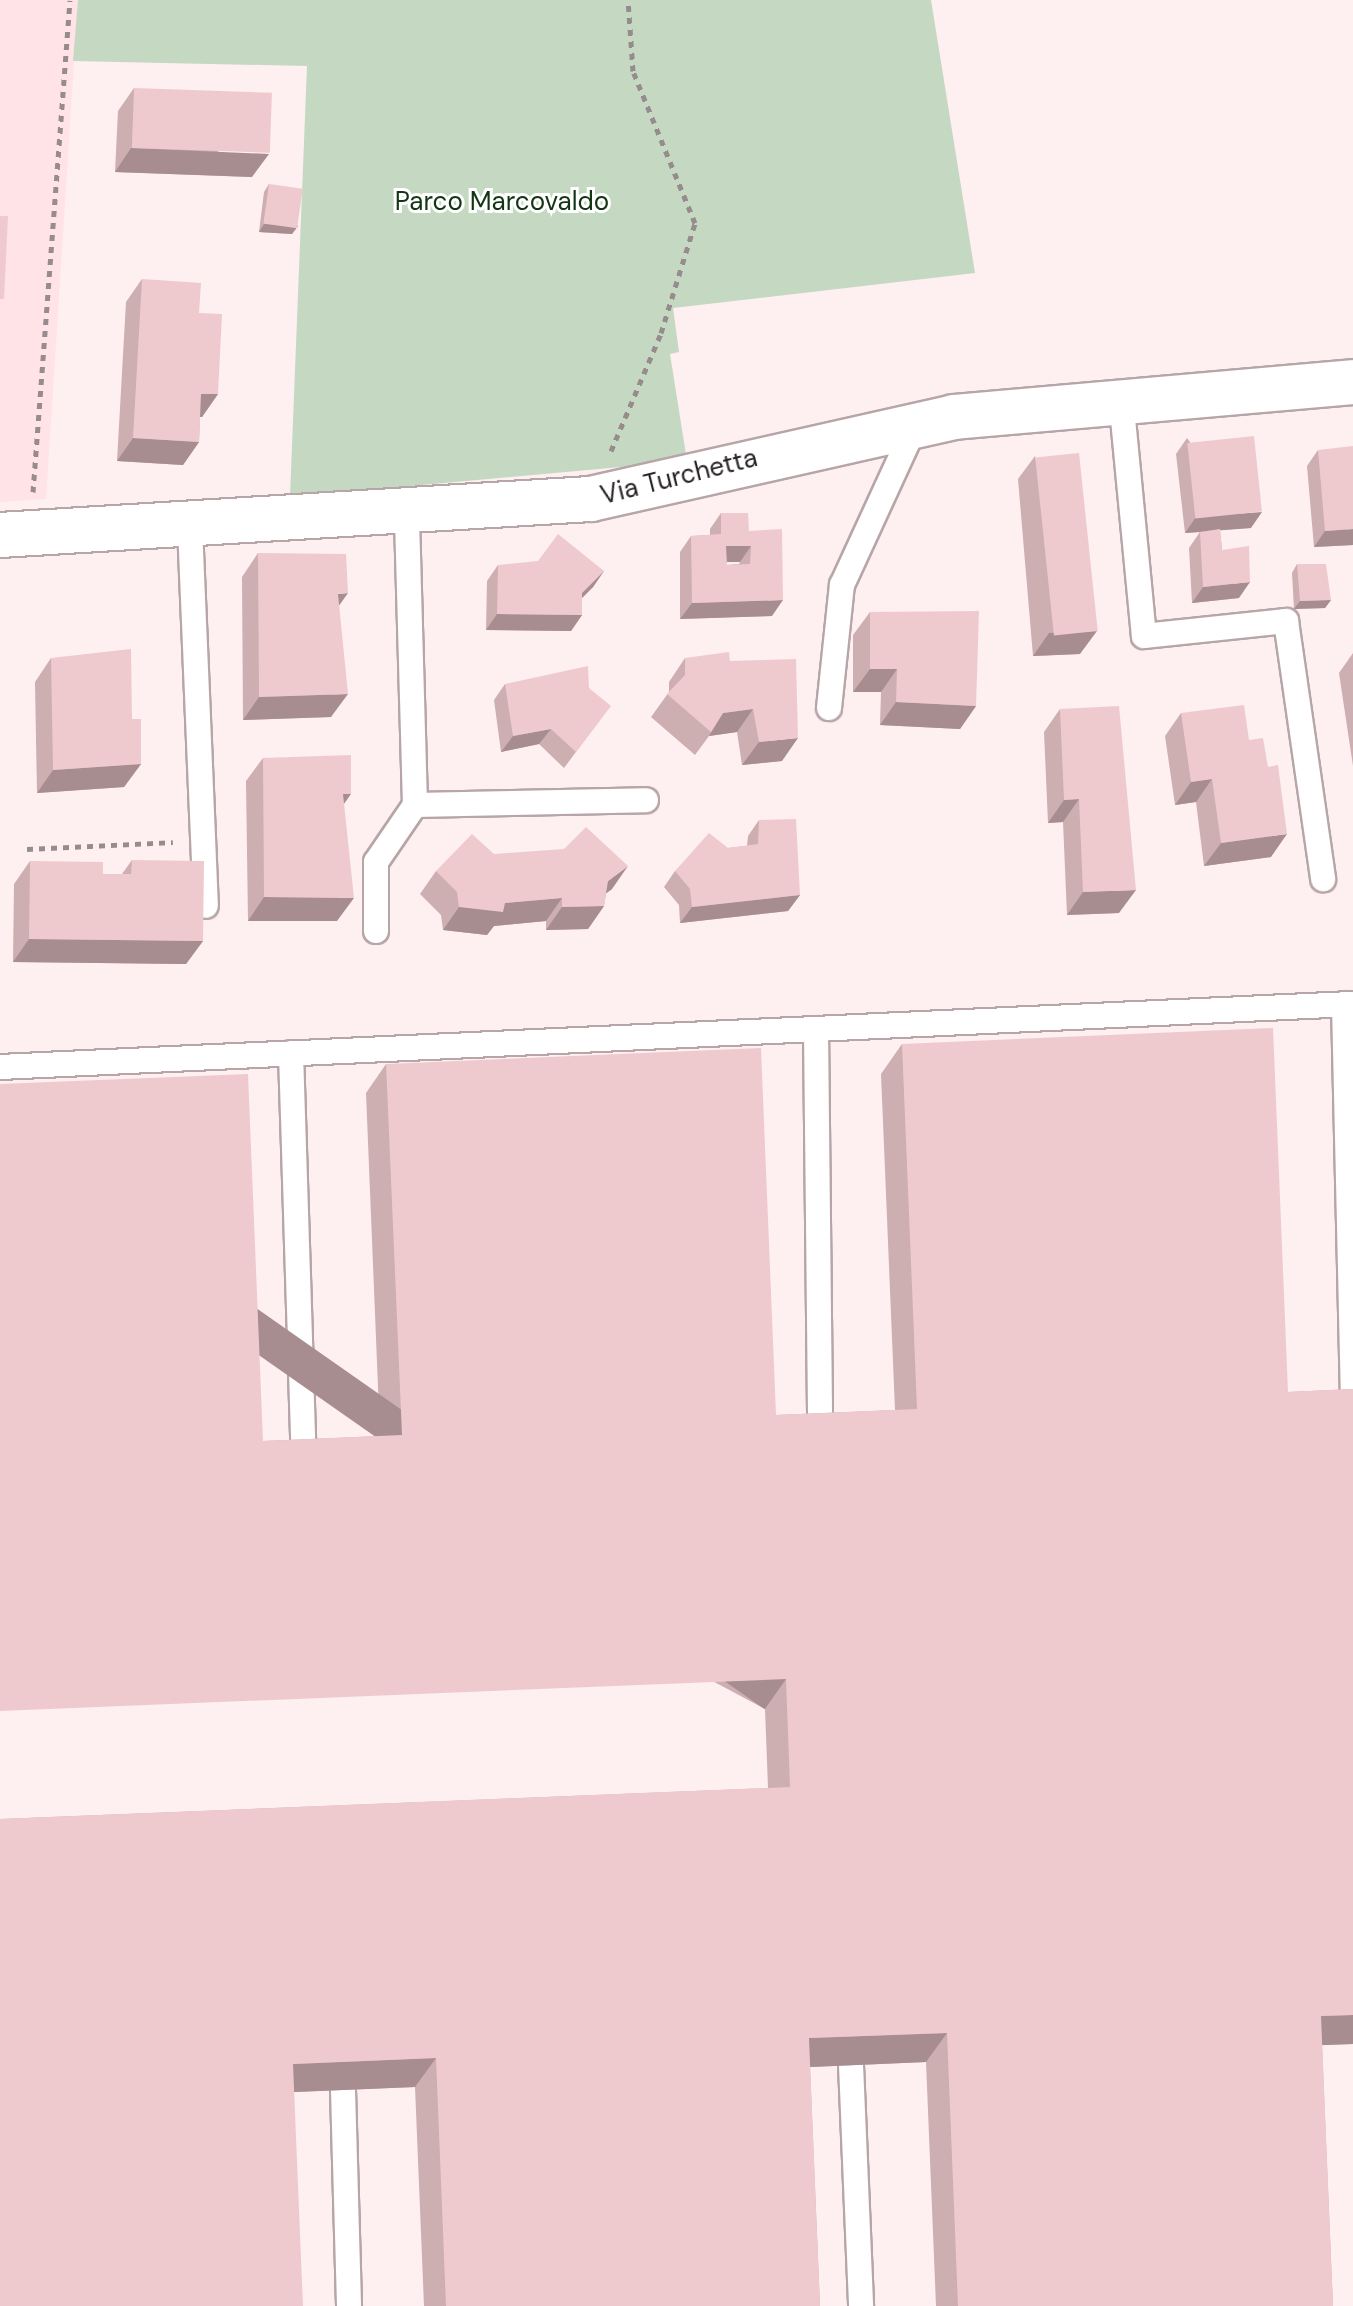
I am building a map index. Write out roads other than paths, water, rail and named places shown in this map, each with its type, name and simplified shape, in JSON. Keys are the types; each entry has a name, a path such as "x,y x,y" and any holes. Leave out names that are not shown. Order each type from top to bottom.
{"street":[{"name":"Via Turchetta","path":"15,534 407,514 591,499 916,424 1121,398 1353,382"}],"lane":[{"path":"1121,398 1144,636 1286,621 1323,879"},
{"path":"829,708 842,585 916,424"},
{"path":"376,931 376,862 415,805 407,514"},
{"path":"190,527 206,906"},
{"path":"415,805 646,800"},
{"path":"0,1067 1349,1004 1353,1409"},
{"path":"816,1029 820,1442"},
{"path":"291,1053 304,1468"},
{"path":"851,2065 861,2306"},
{"path":"343,2090 349,2306"}],"park label":[{"name":"Parco Marcovaldo","path":"502,202"}]}
